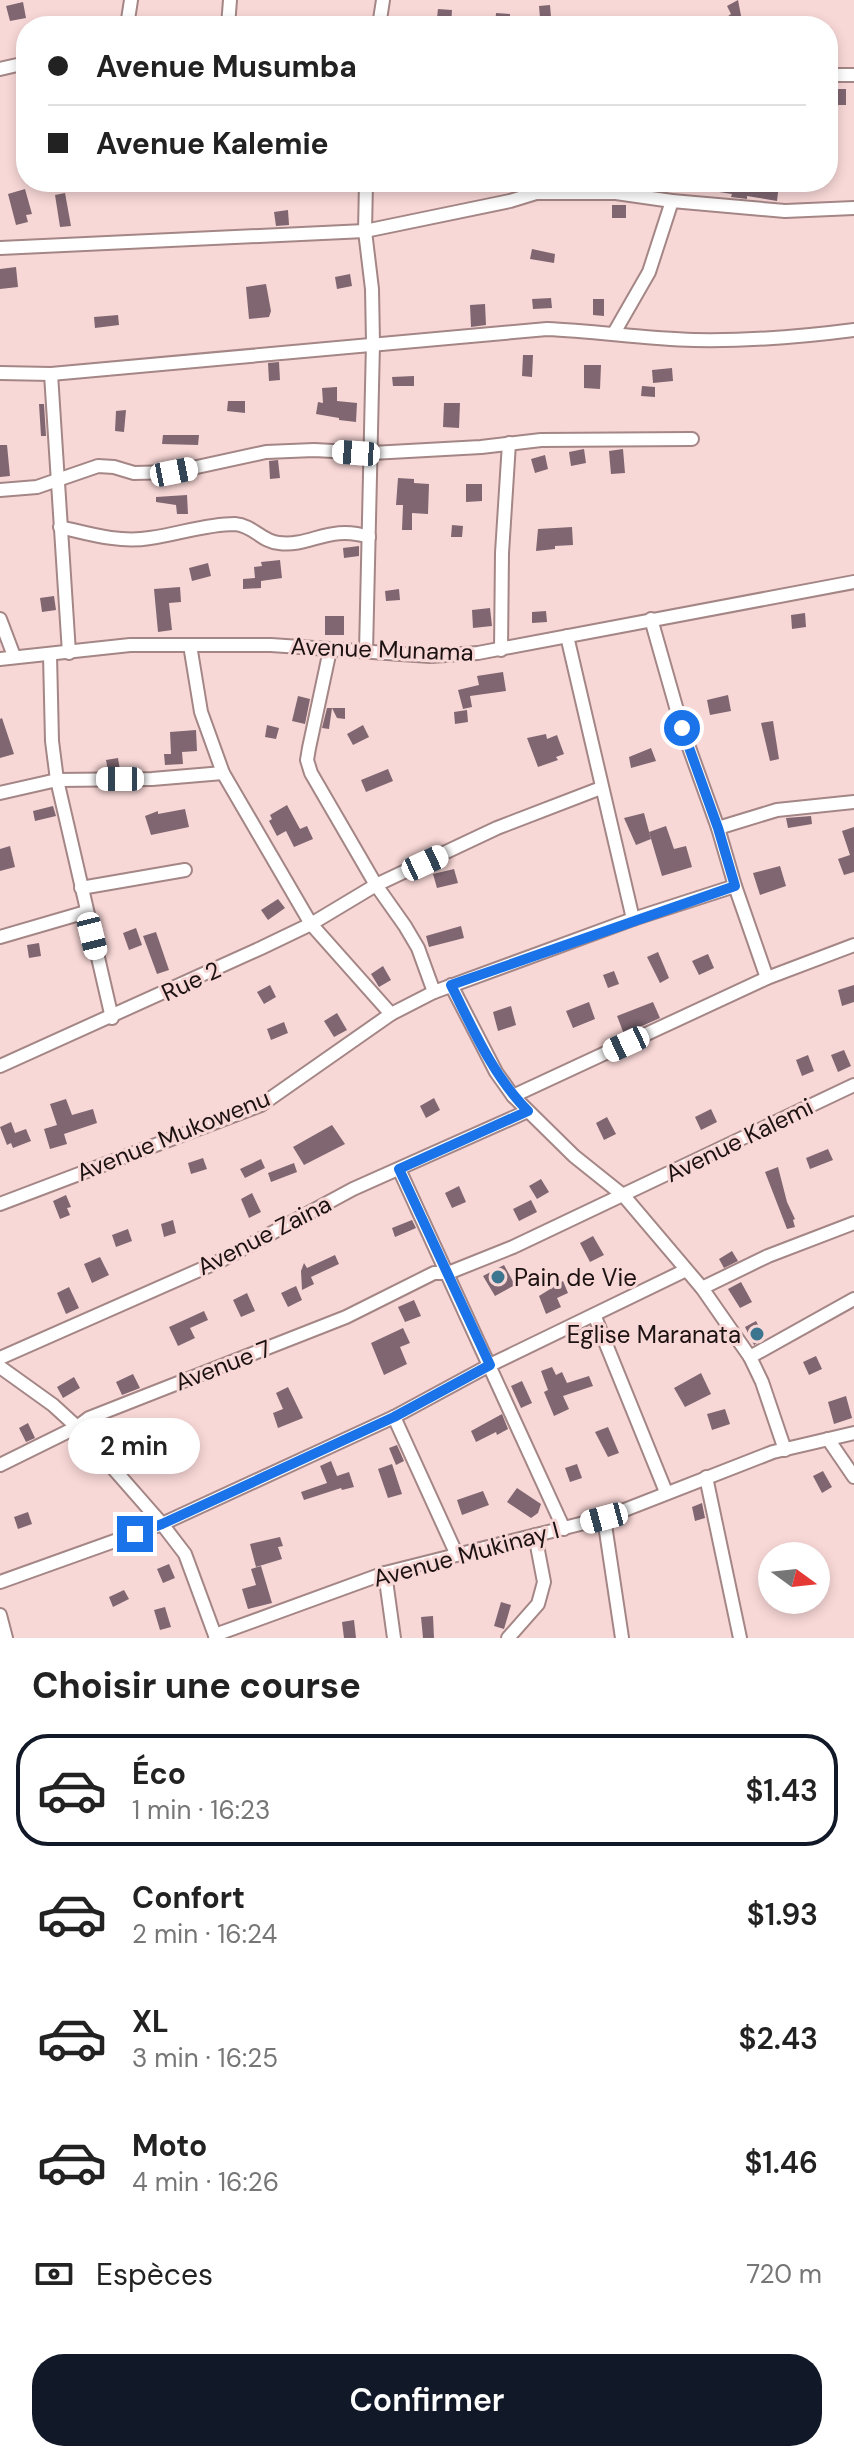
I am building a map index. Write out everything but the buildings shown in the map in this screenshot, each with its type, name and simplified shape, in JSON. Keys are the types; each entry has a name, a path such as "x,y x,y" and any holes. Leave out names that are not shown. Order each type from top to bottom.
{"street":[{"path":"366,192 365,231 372,289 373,343 366,652"},
{"path":"0,248 365,231 536,193 616,193 785,211 854,208"},
{"path":"614,333 649,272 672,201"},
{"path":"0,373 51,374 547,329 694,340 804,337 854,330"},
{"path":"51,374 69,653"},
{"path":"0,490 37,487 106,465 134,473 174,472 266,452 314,450 372,453 541,440 692,439"},
{"path":"501,650 502,553 509,443"},
{"path":"60,527 102,538 126,540 150,539 236,524 247,525 268,541 279,543 329,533 369,537"},
{"name":"Avenue Munama","path":"0,659 130,645 271,645 430,656 501,650 854,582"},
{"path":"0,619 14,656"},
{"path":"651,619 682,728 767,978"},
{"path":"567,636 633,919"},
{"path":"190,645 201,712 223,773 311,924 391,1014"},
{"path":"330,650 307,760 333,813 376,885 412,937 434,992"},
{"path":"50,655 52,741 57,780 112,1018"},
{"path":"0,793 57,780 152,779 223,773"},
{"name":"Rue 2","path":"0,1066 112,1018 311,924 376,885 497,828 601,788"},
{"path":"718,828 777,810 854,802"},
{"path":"81,888 185,870"},
{"name":"Avenue Mukowenu","path":"0,1204 261,1105 391,1014 434,992 633,919 735,886"},
{"path":"0,937 86,912"},
{"path":"513,1096 767,978 854,945"},
{"path":"451,985 496,1072 513,1096 574,1156 624,1196 702,1288 750,1357 762,1382 785,1450"},
{"name":"Avenue Kalemi","path":"448,1273 624,1196 854,1085"},
{"name":"Avenue Zaina","path":"0,1358 222,1260 353,1189 528,1111"},
{"path":"399,1169 564,1529"},
{"path":"702,1288 768,1256 854,1223"},
{"path":"0,1582 162,1524 394,1417 490,1365 595,1317 686,1270"},
{"name":"Avenue 7","path":"0,1465 89,1418 346,1317 434,1273 448,1273"},
{"path":"750,1357 854,1299"},
{"path":"595,1317 666,1492"},
{"path":"0,1367 53,1405 77,1427 162,1524 185,1554 215,1636"},
{"path":"394,1417 456,1553"},
{"name":"Avenue Mukinay I","path":"215,1636 385,1573 604,1518 773,1452 854,1433"},
{"path":"828,1439 854,1477"},
{"path":"706,1477 740,1638"},
{"path":"604,1518 622,1638"},
{"path":"508,1638 538,1604 544,1582 535,1535"},
{"path":"385,1573 394,1638"},
{"path":"0,1615 6,1638"}],"place":[{"name":"Pain de Vie","path":"498,1277"},
{"name":"Eglise Maranata","path":"757,1334"}],"route":[{"path":"135,1534 394,1417 490,1365 399,1169 528,1111 496,1072 451,985 633,919 735,886 682,728"}]}
